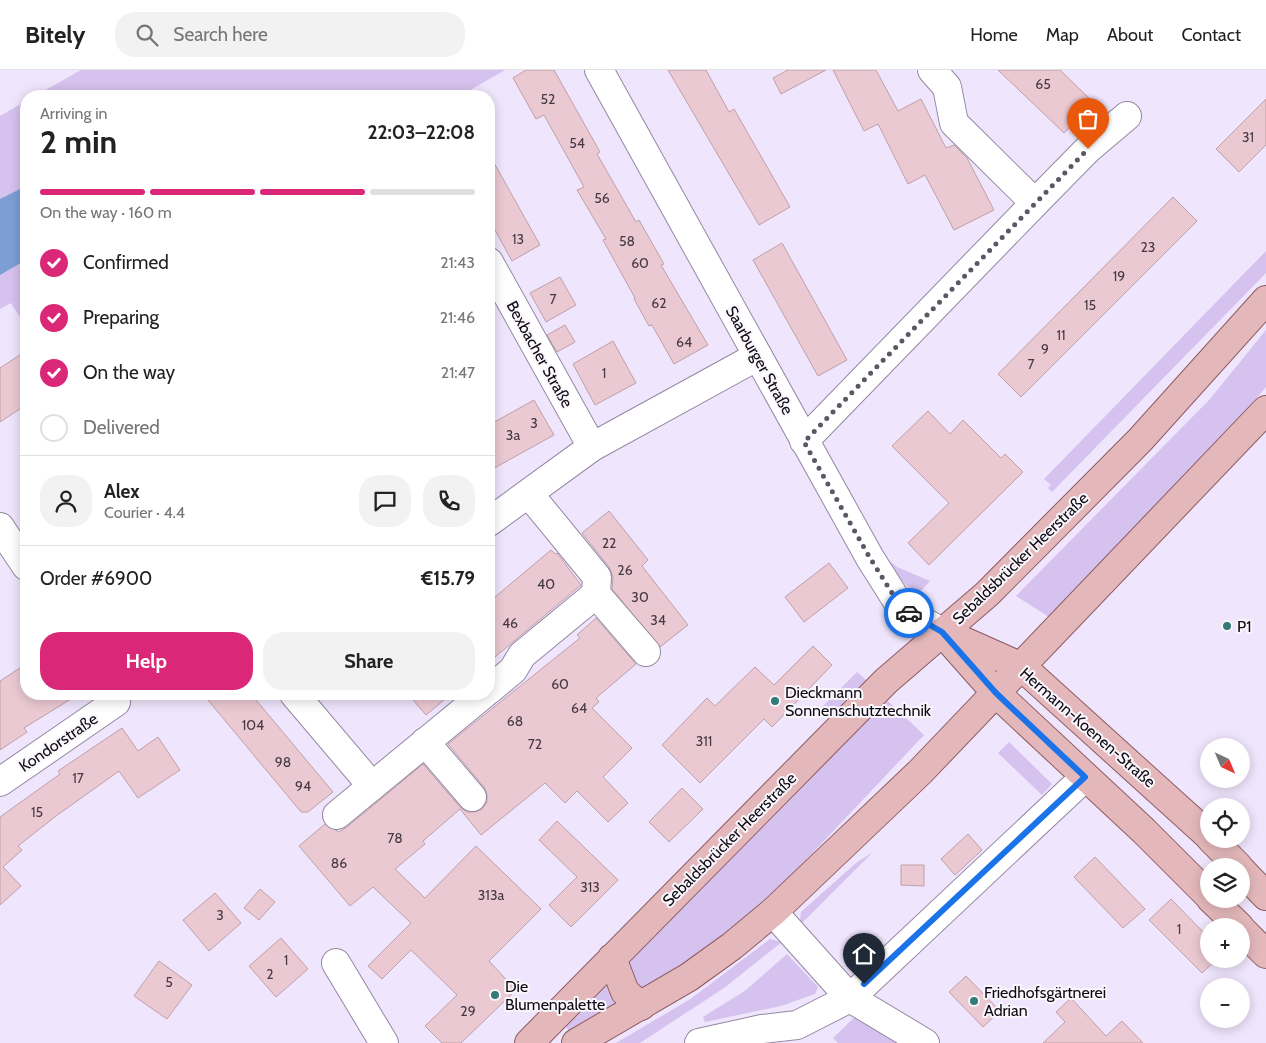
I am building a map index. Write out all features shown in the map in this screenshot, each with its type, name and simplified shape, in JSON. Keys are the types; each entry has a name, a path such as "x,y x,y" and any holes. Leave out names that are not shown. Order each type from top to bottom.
{"main road":[{"name":"Sebaldsbrücker Heerstraße","path":"529,1043 886,681 1000,582 1140,440 1266,300"},
{"path":"576,1043 641,1006 710,961 773,912 920,772 1266,410"},
{"name":"Hermann-Koenen-Straße","path":"942,632 1022,667 1200,829"},
{"path":"942,632 996,693 1200,888"},
{"name":"Hermann-Koenen-Straße","path":"1220,848 1230,858"},
{"path":"1250,879 1266,896"},
{"path":"1220,908 1230,918"},
{"path":"1250,938 1266,954"},
{"path":"612,958 625,992 641,1006"}],"street":[{"name":"Saarburger Straße","path":"599,70 870,558 899,604 908,613 942,632"},
{"path":"932,70 947,87 954,123 1035,202"},
{"path":"804,442 1035,202 1088,149 1127,116"},
{"name":"Bexbacher Straße","path":"495,273 592,446"},
{"path":"495,518 592,446 758,356"},
{"path":"529,494 597,577 596,594 646,652"},
{"path":"0,527 20,557"},
{"path":"495,685 513,670 522,656 596,594"},
{"name":"Kondorstraße","path":"0,782 110,700"},
{"path":"299,700 372,786"},
{"path":"337,814 477,700"},
{"path":"425,742 472,798"},
{"path":"699,1043 797,1025 850,998 1085,777"},
{"path":"773,912 850,998 925,1043"},
{"path":"336,963 384,1043"}],"shaded area":[{"path":"81,70 505,70 470,90 46,90"},
{"path":"20,104 20,317 11,303 0,309 0,116"},
{"path":"1266,251 1266,273 1052,492 1048,488 1051,485 1044,479"},
{"path":"1266,330 1266,387 1208,455 1049,617 1016,596 1210,399"},
{"path":"888,560 897,567 930,581 918,594 905,584 885,561"},
{"path":"857,672 868,682 834,715 820,709"},
{"path":"888,701 924,735 771,897 712,947 645,990 636,988 626,973 631,960 874,710"},
{"path":"1009,742 1052,784 1042,795 998,753"},
{"path":"873,852 799,926 801,912 856,863"},
{"path":"770,939 782,942 724,988 640,1043 616,1043 692,998"},
{"path":"787,954 818,987 815,994 781,1006 705,1022 703,1017 746,990"},
{"path":"608,979 622,1004 570,1033 563,1022"},
{"path":"867,1005 932,1043 838,1043 833,1038"}],"water":[{"path":"20,189 20,263 0,275 0,199"}],"building":[{"path":"526,70 554,70 600,152 597,154 636,222 639,220 664,264 661,265 708,345 674,364 652,325 649,326 603,240 606,239 577,190 584,187 544,115 536,119 513,78"},
{"path":"668,70 706,70 729,112 734,109 790,207 759,225"},
{"path":"788,70 826,70 781,94 773,78"},
{"path":"833,70 876,70 898,111 921,99 946,148 954,145 967,158 994,210 954,230 925,175 908,184 878,124 864,131"},
{"path":"998,70 1060,70 1093,102 1064,133"},
{"path":"1266,99 1266,145 1239,172 1216,149"},
{"path":"495,165 540,245 512,261 495,230"},
{"path":"1173,197 1197,221 1021,397 998,374"},
{"path":"782,243 847,360 818,376 753,260"},
{"path":"560,277 576,305 546,322 530,293"},
{"path":"565,325 575,342 557,352 547,335"},
{"path":"613,341 636,383 595,405 573,364"},
{"path":"20,355 20,409 0,422 0,368"},
{"path":"534,400 554,435 495,468 495,422"},
{"path":"928,411 950,434 963,420 1001,458 1005,454 1023,472 929,565 908,543 949,503 892,446"},
{"path":"609,511 648,560 642,566 688,625 660,647 612,589 613,577 609,567 582,533"},
{"path":"551,550 555,554 557,553 581,585 495,657 495,597"},
{"path":"829,563 848,588 804,622 785,597"},
{"path":"596,618 636,664 596,698 599,702 592,708 632,748 603,777 628,803 608,822 577,791 565,803 545,783 481,835 460,809 423,841 425,844 395,869 425,898 476,846 541,909 489,961 516,990 461,1043 442,1043 425,1026 457,995 411,950 382,979 368,966 411,923 373,887 350,906 299,846 325,824 339,832 347,827 423,764 460,807 467,812 475,812 482,809 487,802 487,794 484,787 448,744 580,638 577,635"},
{"path":"813,646 832,665 772,727 764,719 700,783 662,745 707,698 715,706 755,667 774,685"},
{"path":"20,668 20,700 69,700 24,728 27,732 0,750 0,681"},
{"path":"208,700 256,700 333,792 308,812 301,812"},
{"path":"413,700 444,700 426,715"},
{"path":"122,728 138,751 158,737 180,770 138,798 119,771 56,816 18,846 22,850 3,867 21,886 0,905 0,817 60,774 58,771"},
{"path":"682,788 703,809 669,842 649,822"},
{"path":"557,821 618,880 571,927 549,905 577,877 539,840"},
{"path":"968,834 982,850 955,875 941,859"},
{"path":"1095,857 1145,909 1123,928 1074,877"},
{"path":"901,865 924,865 924,886 901,885"},
{"path":"260,889 275,902 259,920 244,908"},
{"path":"215,893 241,923 209,951 183,920"},
{"path":"1171,899 1200,929 1200,968 1207,968 1202,973 1149,920"},
{"path":"281,938 308,969 276,997 249,966"},
{"path":"159,961 192,985 167,1019 134,996"},
{"name":"Friedhofsgärtnerei Adrian","path":"966,976 1000,1011 983,1027 949,992"},
{"path":"1071,998 1106,1036 1122,1021 1143,1043 1043,1043 1065,1022 1056,1012"}],"way so far":[{"path":"909,613 899,604 870,558 804,442 1088,149"}],"place":[{"name":"P1","path":"1227,626"},
{"name":"Dieckmann Sonnenschutztechnik","path":"775,701"},
{"name":"Die Blumenpalette","path":"495,995"},
{"name":"Friedhofsgärtnerei Adrian","path":"974,1001"}],"route":[{"path":"864,984 1085,777 996,693 942,632 909,613"}]}
